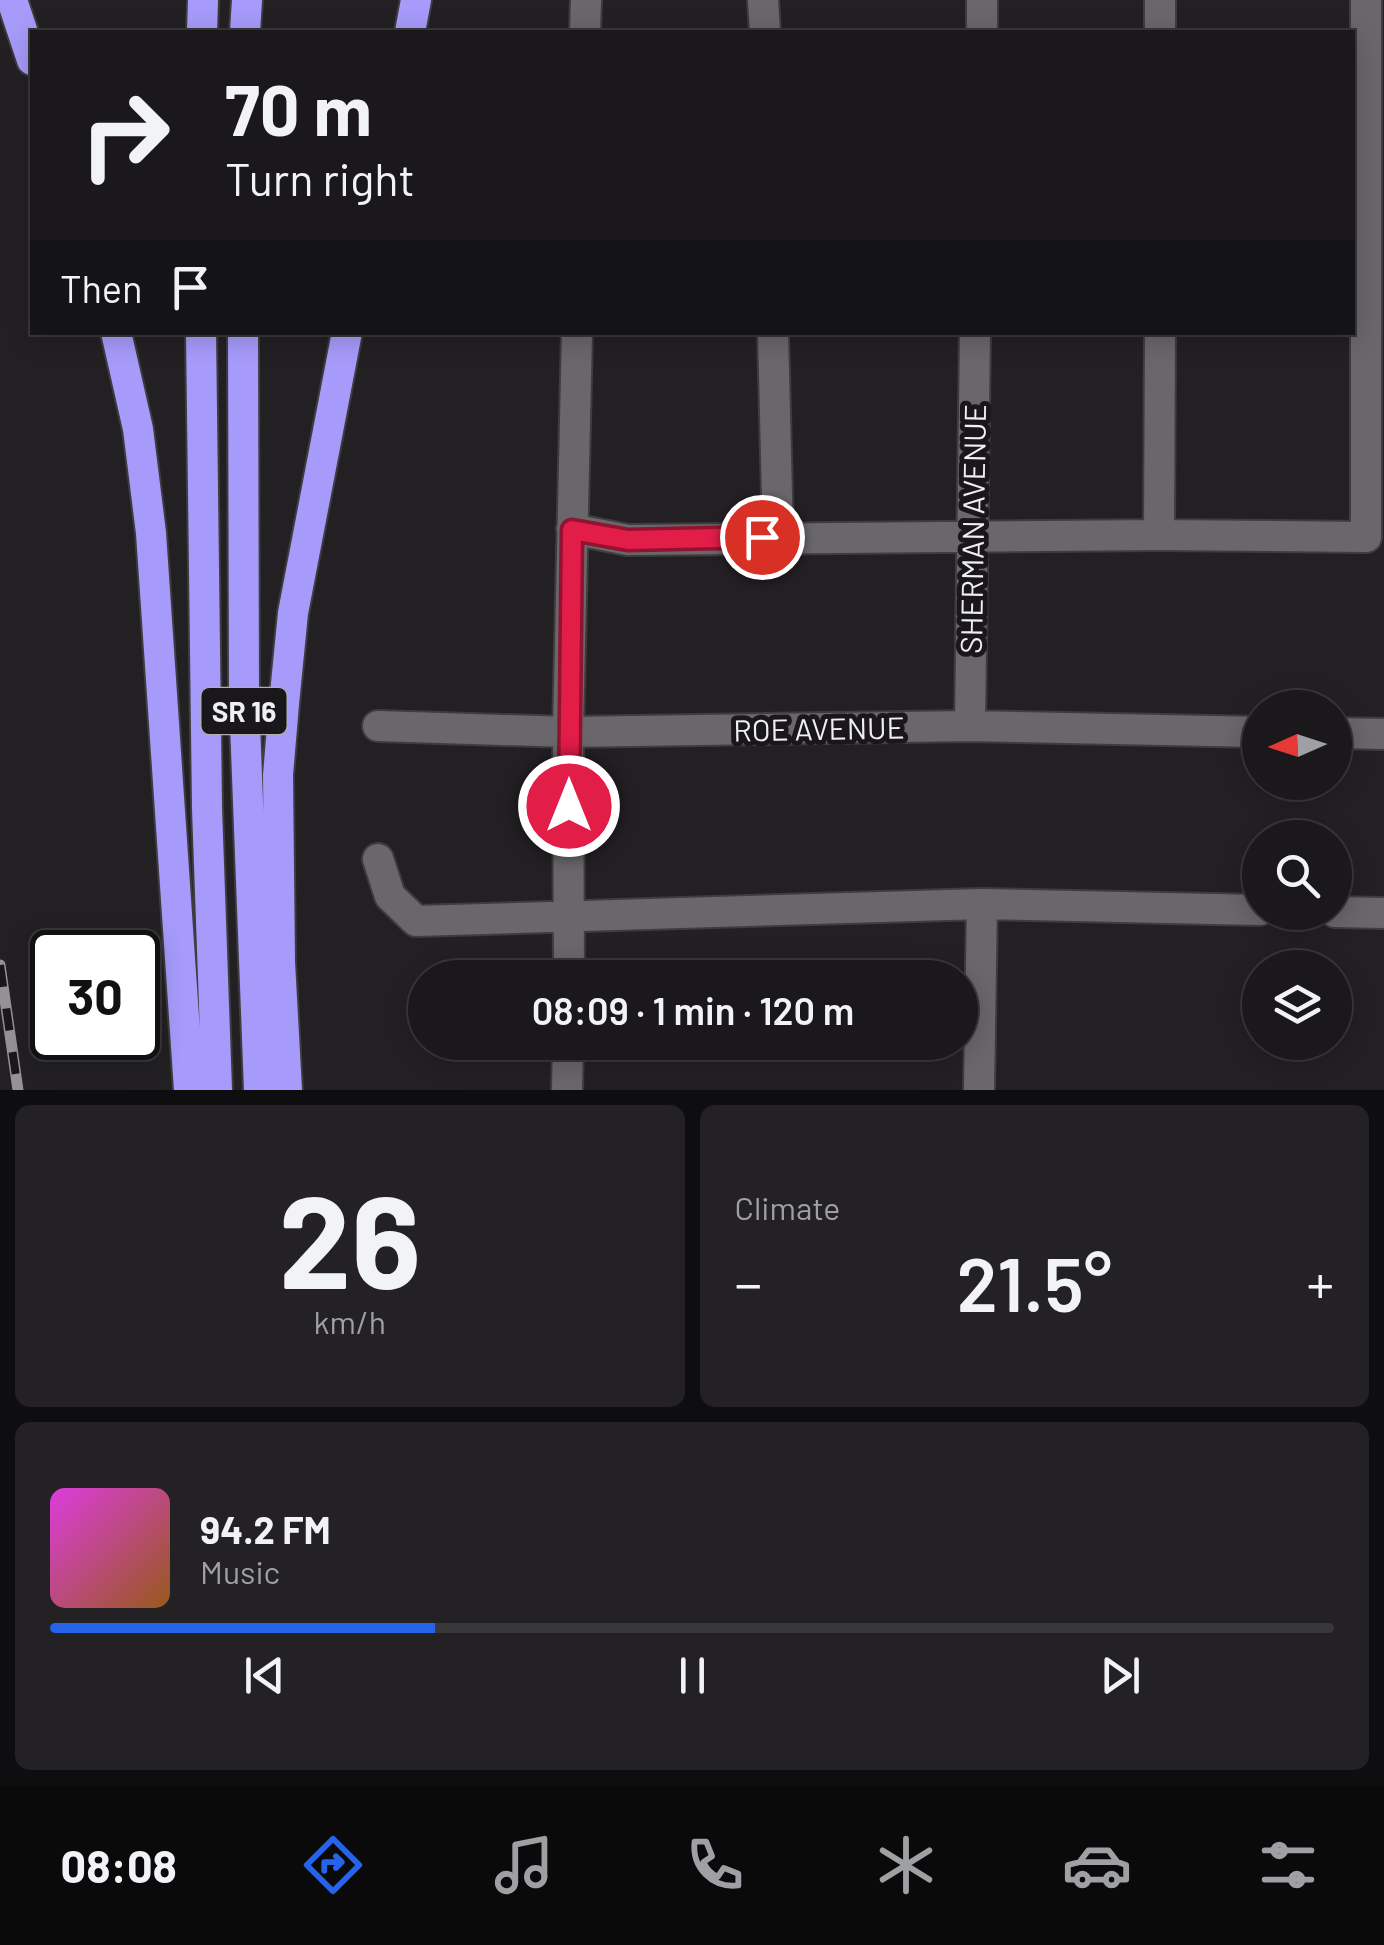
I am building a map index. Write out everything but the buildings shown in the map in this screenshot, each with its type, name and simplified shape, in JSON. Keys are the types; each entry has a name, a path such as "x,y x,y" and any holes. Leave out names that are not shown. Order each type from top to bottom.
{"highway":[{"path":"12,0 30,54"},
{"path":"202,0 202,30"},
{"path":"245,30 247,0"},
{"path":"410,30 416,0"},
{"path":"117,335 138,429 152,533 189,1090"},
{"name":"SR 16","path":"201,335 207,808 217,1090"},
{"name":"SR 16","path":"243,335 244,697 259,1090"},
{"path":"287,1090 280,924 278,775 282,722 293,613 346,335"}],"street":[{"path":"585,30 586,0"},
{"path":"763,0 765,30"},
{"path":"982,0 982,30"},
{"path":"1160,0 1160,30"},
{"path":"572,530 628,540 1375,534 1375,114 1366,0"},
{"path":"569,960 568,732 577,335"},
{"path":"773,335 778,537"},
{"name":"SHERMAN AVENUE","path":"970,726 976,335"},
{"path":"1159,535 1160,335"},
{"name":"ROE AVENUE","path":"378,726 568,732 970,726 1242,732"},
{"path":"1352,734 1384,734"},
{"path":"378,859 390,896 416,921 982,904 1242,910"},
{"path":"979,1090 982,904"},
{"path":"1352,912 1384,912"},
{"path":"567,1090 568,1060"}],"railway":[{"path":"0,965 18,1090"}],"route":[{"path":"569,806 572,530 628,540 762,537"}]}
